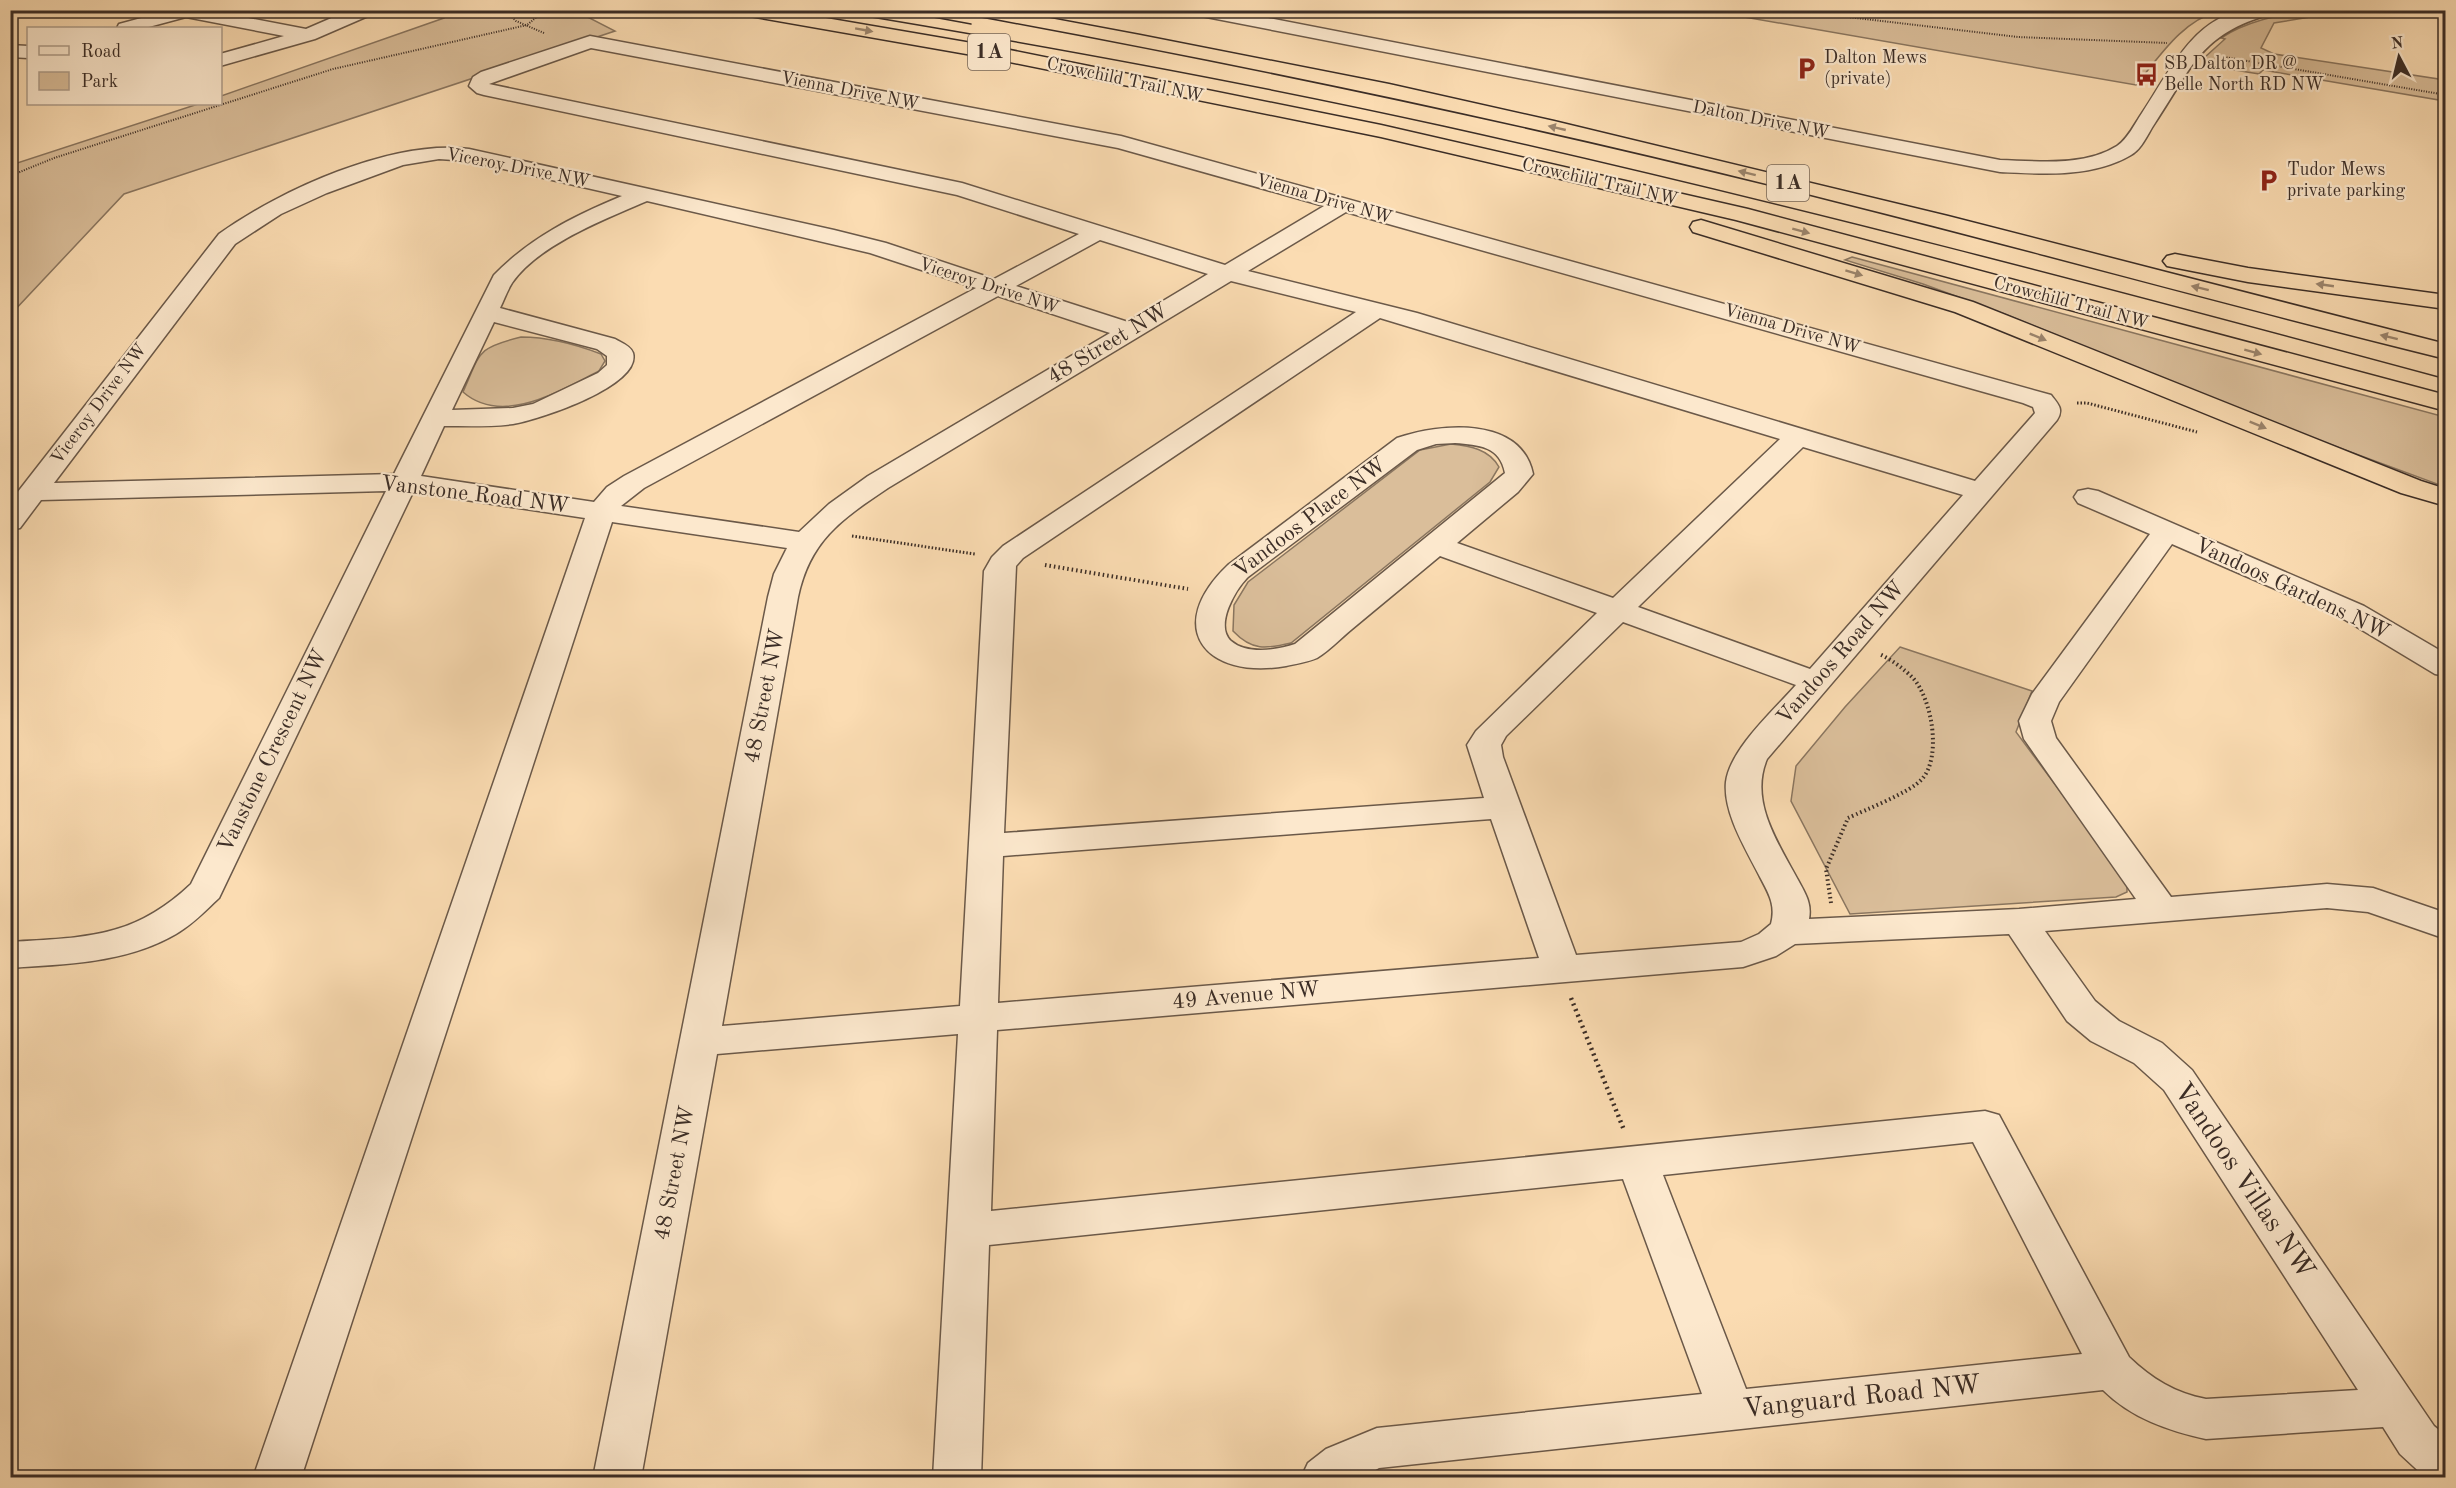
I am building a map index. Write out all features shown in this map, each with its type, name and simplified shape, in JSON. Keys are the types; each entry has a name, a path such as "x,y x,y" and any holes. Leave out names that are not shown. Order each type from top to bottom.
{"highway":[{"name":"Crowchild Trail NW","path":"744,10 995,53 1381,131 1740,214 2445,403"},
{"name":"Crowchild Trail NW","path":"974,10 1371,87 1635,145 1844,196 2445,352"},
{"path":"1232,102 1266,116 1377,141 1637,208 1964,307 2411,487 2445,498"},
{"path":"1844,196 1894,200 2127,252 2248,275 2445,302"},
{"path":"2411,487 2445,505"}],"street":[{"name":"Dalton Drive NW","path":"1196,10 2000,166 2042,167 2079,164 2125,151 2156,109 2168,85 2208,33 2229,20 2265,10"},
{"path":"130,27 186,12 308,35"},
{"path":"222,59 308,35 362,12"},
{"name":"Vienna Drive NW","path":"1099,232 962,190 495,92 479,87 480,81 488,76 590,42 1121,142 2032,397 2045,404"},
{"path":"10,51 27,52"},
{"name":"Viceroy Drive NW","path":"10,522 227,239 271,208 321,187 403,158 443,152 469,155 878,248 1129,332"},
{"name":"Vanstone Crescent NW","path":"10,955 118,945 169,923 191,907 206,890 502,280 536,247 571,226 643,195"},
{"name":"48 Street NW","path":"617,1478 790,572 806,542 846,503 878,482 1343,204"},
{"path":"277,1478 602,510 617,493 634,482 1099,232 1227,273 1377,309 1981,492"},
{"path":"957,1478 999,571 1002,563 1013,552 1377,309"},
{"path":"433,419 513,416 541,410 607,378 619,367 620,353 606,344 486,312"},
{"name":"Vandoos Road NW","path":"1786,932 1791,924 1792,903 1749,816 1744,799 1743,783 1752,756 2048,414 2049,408 2045,404"},
{"name":"Vandoos Place NW","path":"1458,435 1487,440 1510,451 1520,466 1516,479 1436,545 1306,651 1294,656 1264,660 1235,655 1224,650 1210,635 1213,605 1228,581 1407,444 1428,437 1458,435"},
{"path":"1562,969 1486,757 1484,745 1487,737 1798,437"},
{"name":"Vanstone Road NW","path":"33,492 403,482 806,542"},
{"name":"Vandoos Gardens NW","path":"2088,497 2353,612 2445,667"},
{"name":"Vandoos Gardens NW","path":"2161,909 2040,739 2034,721 2043,701 2168,531"},
{"path":"1436,545 1817,682"},
{"path":"985,846 1504,807"},
{"path":"1786,932 2019,921 2327,896 2373,900 2445,927"},
{"name":"Vandoos Villas NW","path":"2019,921 2081,1011 2106,1031 2148,1053 2178,1080 2394,1407 2417,1440 2445,1466"},
{"name":"49 Avenue NW","path":"699,1042 1743,954 1768,946 1786,932"},
{"path":"968,1230 1985,1126 2113,1370 2128,1386 2158,1406 2178,1414 2206,1419 2394,1407"},
{"path":"1637,1161 1732,1412"},
{"name":"Vanguard Road NW","path":"1325,1478 1333,1469 1356,1455 1377,1448 2113,1370"}],"path":[{"path":"505,10 516,21 527,25"},
{"path":"222,104 333,69 527,25 545,10"},
{"path":"1788,10 2018,38 2173,44"},
{"path":"2217,56 2445,95"},
{"path":"10,176 54,158 220,105"},
{"path":"1843,931 1832,908 1826,869 1840,833 1848,818 1888,800 1922,779 1931,760 1933,724 1914,679 1888,658 1849,644"},
{"path":"1562,969 1637,1161"}],"green space":[{"path":"453,11 576,11 615,31 124,194 11,314 11,165 195,105 222,105 222,96 444,18"},
{"path":"1710,11 2218,11 2193,23 2172,41 2136,85"},
{"path":"2305,11 2346,11 2274,23 2261,48 2274,54 2445,80 2445,101 2263,70 2259,74 2216,67 2204,58 2225,39 2221,38 2241,27 2272,17"},
{"path":"1852,257 2445,417 2445,487 2270,422 2007,315 1923,284 1845,260"},
{"path":"521,337 571,344 601,354 605,361 599,371 567,387 532,402 514,406 496,406 479,402 463,392 482,354 495,345"},
{"path":"1451,444 1472,447 1490,456 1499,467 1490,482 1291,643 1260,647 1240,638 1233,631 1234,605 1248,582 1420,450"},
{"path":"1900,647 2032,691 2016,732 2127,881 2127,892 2116,897 1850,914 1791,801 1796,766 1845,707"}],"tram line":[{"path":"829,10 1214,78 1443,126 1946,247 2446,379"},
{"path":"895,10 971,24"}],"place":[{"name":"Dalton Mews (private)","path":"1806,68"},
{"name":"SB Dalton DR @ Belle North RD NW","path":"2146,74"},
{"name":"Tudor Mews private parking","path":"2269,180"}]}
